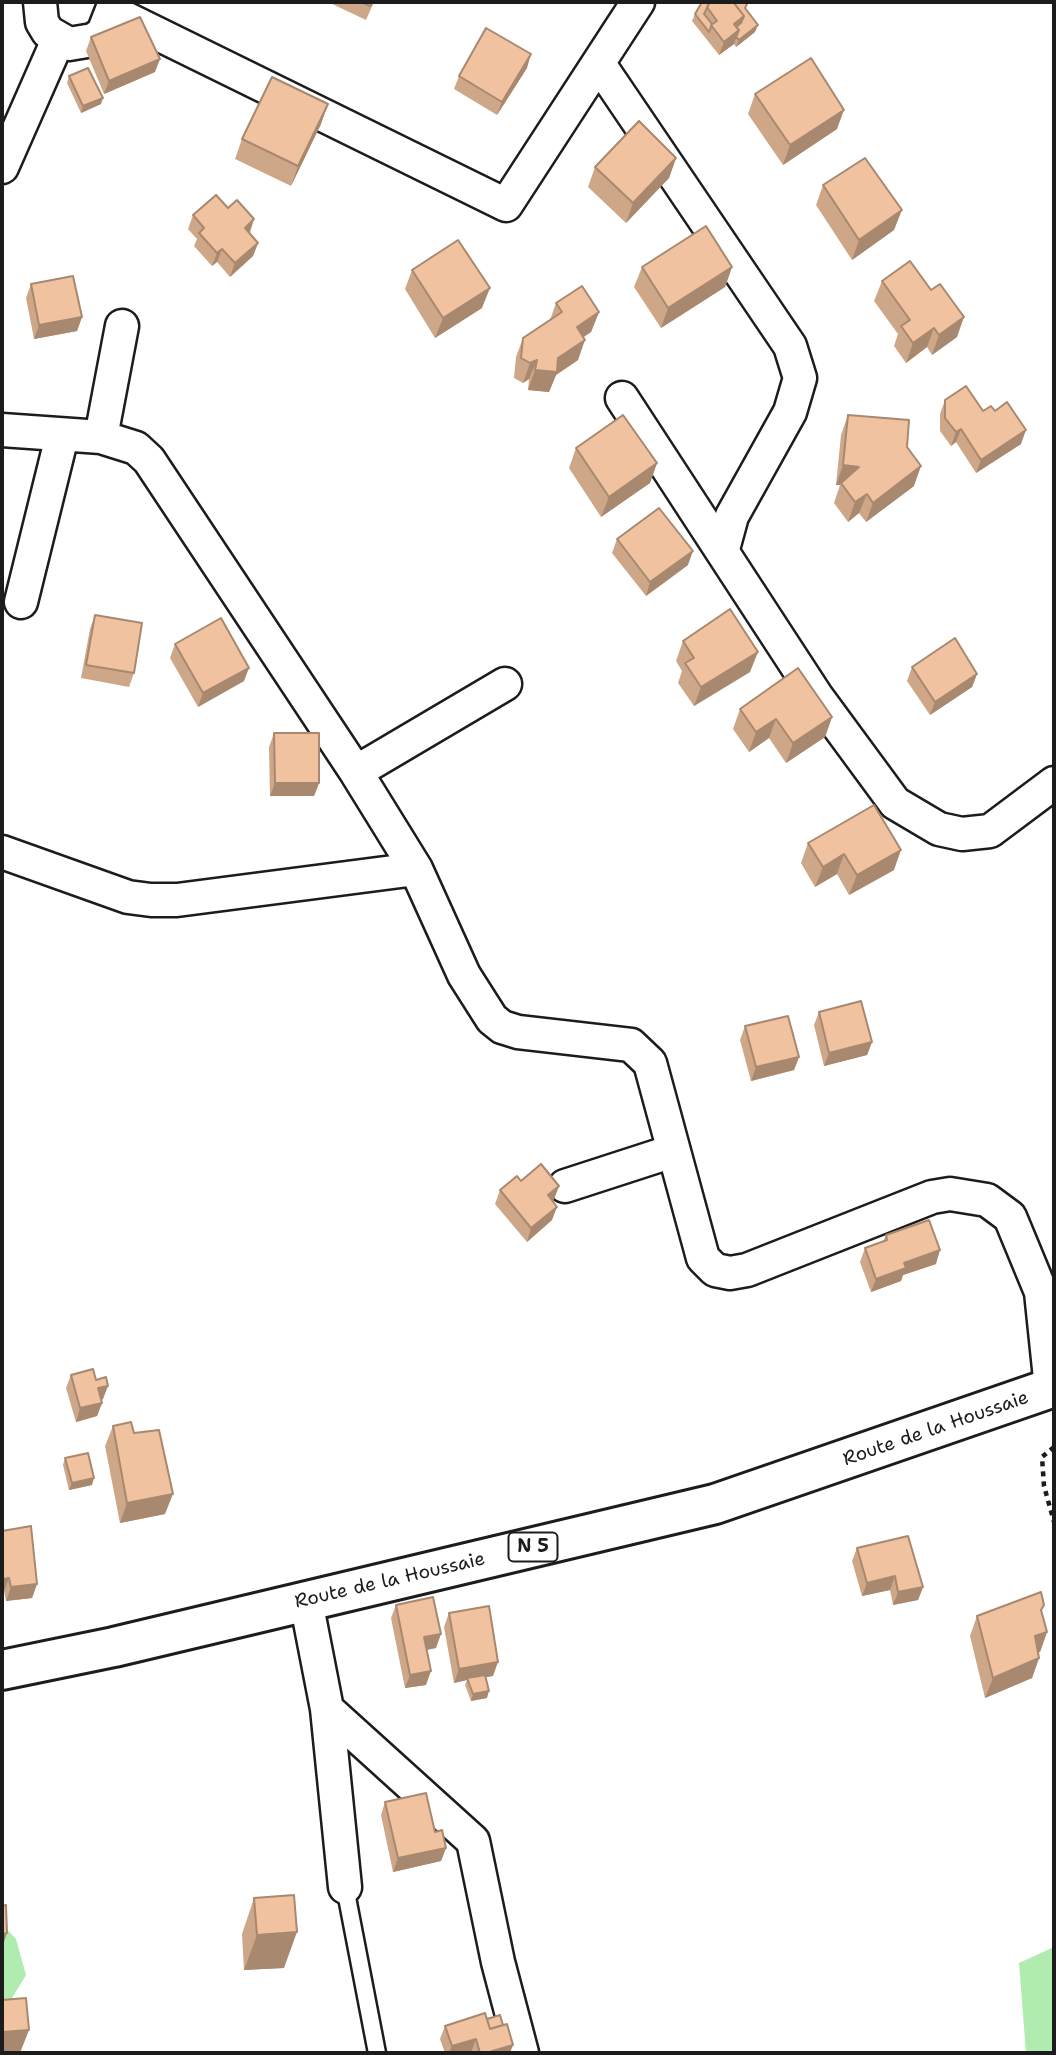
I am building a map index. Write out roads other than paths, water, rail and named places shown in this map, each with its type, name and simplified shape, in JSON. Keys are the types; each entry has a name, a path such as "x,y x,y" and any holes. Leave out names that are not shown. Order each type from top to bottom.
{"main road":[{"name":"Route de la Houssaie","path":"2,1670 114,1647 715,1504 1053,1387"}],"street":[{"path":"40,2 42,22 58,40 69,44 93,40 103,33 112,7 506,205 638,2"},
{"path":"2,167 58,40"},
{"path":"598,64 790,346 800,378 790,412 732,516 723,549"},
{"path":"101,437 122,326"},
{"path":"622,398 723,549 817,697 895,803 914,817 939,829 962,834 990,831 1054,783"},
{"path":"2,430 101,437 136,448 149,460 356,772 416,869 464,975 492,1019 502,1027 518,1032 616,1042 641,1052 650,1063 703,1258 715,1270 730,1273 747,1270 932,1197 950,1194 987,1200 1010,1217 1048,1299 1053,1387"},
{"path":"21,602 62,436"},
{"path":"356,772 505,684"},
{"path":"2,852 128,897 151,900 177,900 416,869"},
{"path":"565,1186 673,1151"},
{"path":"306,1601 327,1709 345,1887"},
{"path":"327,1709 473,1840 498,1962 522,2053"}],"lane":[{"path":"345,1887 377,2053"}]}
